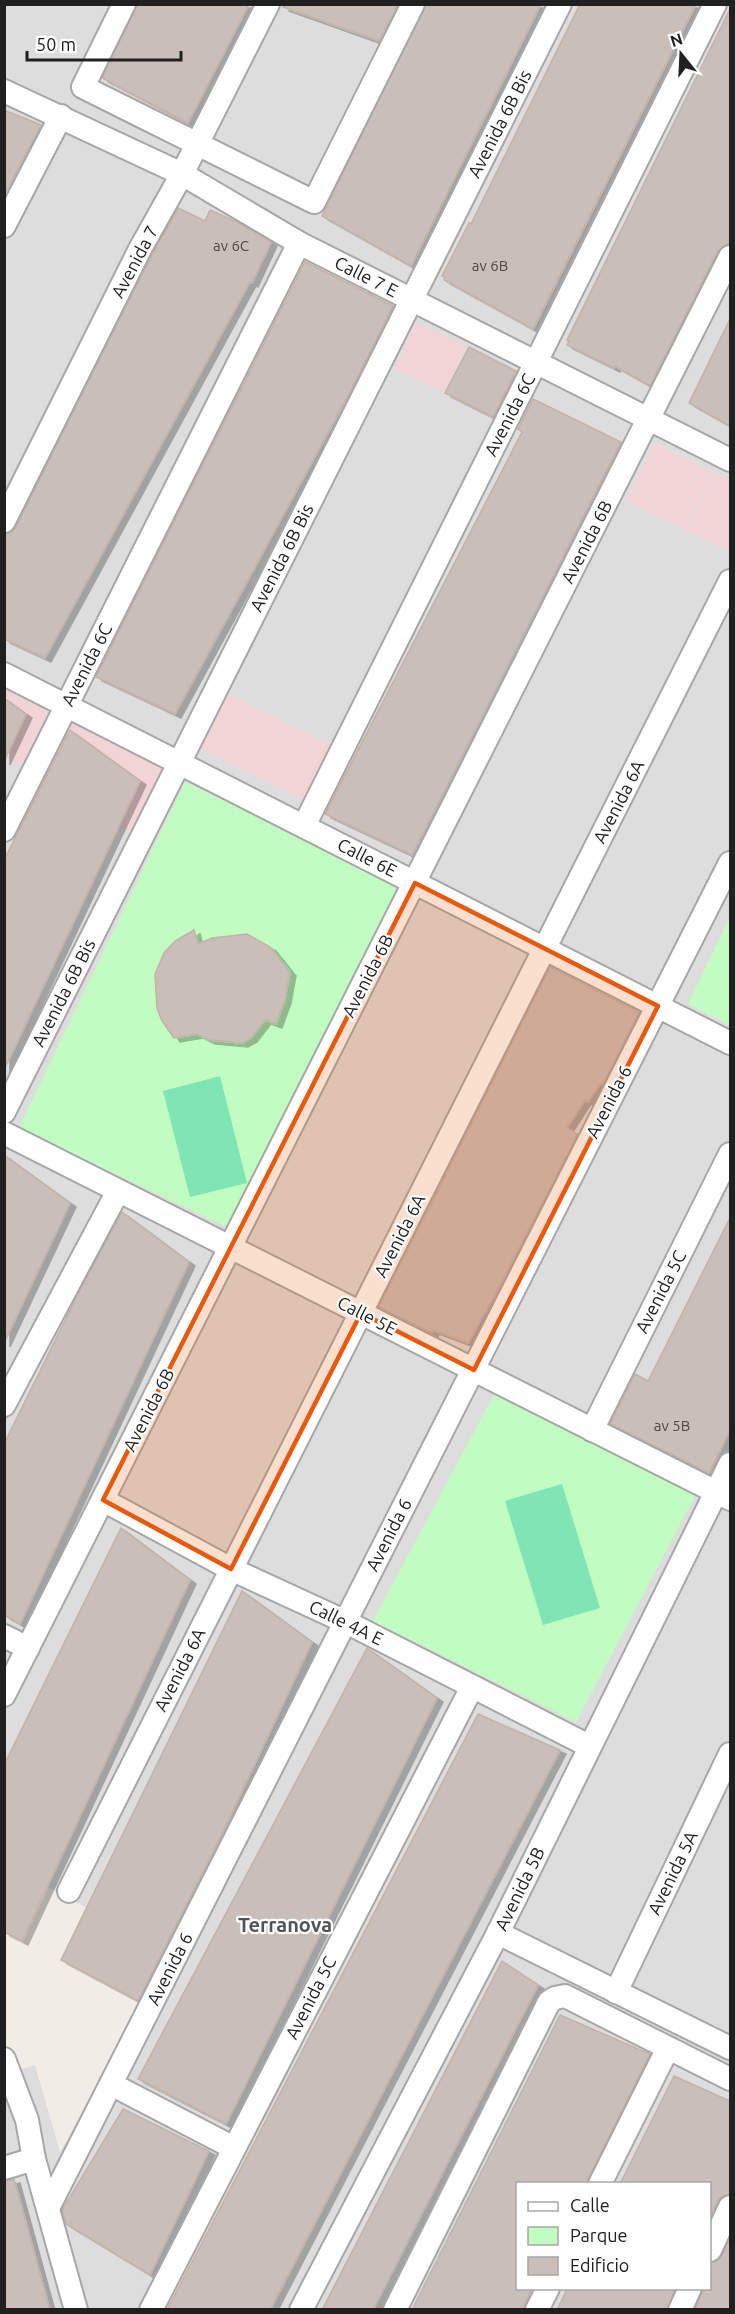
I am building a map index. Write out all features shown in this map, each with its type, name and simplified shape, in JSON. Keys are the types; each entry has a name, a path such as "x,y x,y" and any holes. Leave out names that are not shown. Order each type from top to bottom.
{"street":[{"path":"124,4 83,87 198,142 314,202 413,4"},
{"name":"Avenida 7","path":"4,521 140,249 182,174 268,4"},
{"name":"Avenida 6B Bis","path":"4,1112 560,4"},
{"name":"Avenida 6C","path":"304,826 715,4"},
{"name":"Calle 7 E","path":"4,91 182,174 299,243 730,460"},
{"path":"4,226 61,116"},
{"name":"Avenida 6C","path":"4,831 299,243"},
{"name":"Avenida 6B","path":"4,1695 730,257"},
{"name":"Avenida 6A","path":"69,1891 730,581"},
{"name":"Calle 6E","path":"4,674 730,1043"},
{"name":"Avenida 6","path":"48,2208 730,863"},
{"name":"Calle 5E","path":"4,1134 723,1496"},
{"name":"Avenida 5C","path":"592,1430 730,1154"},
{"path":"4,1406 118,1191"},
{"name":"Avenida 5B","path":"301,2310 498,1934 590,1746 723,1496 730,1464"},
{"name":"Calle 4A E","path":"104,1500 231,1569 346,1622 590,1746"},
{"path":"4,1636 28,1648"},
{"name":"Avenida 5C","path":"151,2310 472,1687"},
{"name":"Avenida 5A","path":"616,1992 730,1754"},
{"path":"498,1934 730,2048"},
{"path":"395,2310 549,2002 565,1996 730,2079"},
{"path":"601,2182 668,2048"},
{"path":"4,2059 27,2120 34,2159 76,2310"},
{"path":"111,2084 234,2148"},
{"path":"4,2168 34,2159"},
{"path":"711,2248 730,2207"},
{"path":"537,2310 547,2290"},
{"path":"680,2310 690,2290"}],"highlighted area":[{"path":"415,883 658,1006 474,1370 361,1313 231,1569 103,1500"}],"shaded area":[{"path":"5,5 730,5 730,2309 5,2309 4,2075 35,2065 60,2152 175,1956 5,1864"},
{"path":"416,323 466,346 444,392 394,368"},
{"path":"655,442 713,473 685,529 626,501"},
{"path":"714,473 730,482 730,551 686,530"},
{"path":"4,684 57,711 27,768 5,756"},
{"path":"223,692 335,748 307,801 196,746"},
{"path":"64,721 171,772 140,836 31,784"}],"green space":[{"path":"185,782 410,890 233,1230 19,1128"},
{"path":"730,917 730,1025 688,1004"},
{"path":"220,1076 247,1183 190,1197 163,1091"},
{"path":"496,1391 696,1494 576,1722 373,1621"},
{"path":"562,1484 600,1608 543,1625 505,1501"}],"building":[{"path":"137,4 249,4 188,123 102,78"},
{"path":"284,4 398,4 379,41 283,7"},
{"path":"426,4 541,4 411,266 322,216"},
{"path":"580,4 696,4 533,329 444,280 445,277 442,276 469,223 471,224"},
{"path":"730,9 730,239 728,244 718,251 650,386 615,366 614,368 567,345 569,341 567,340"},
{"path":"4,110 41,125 4,196"},
{"path":"178,208 205,221 210,210 239,223 271,242 252,283 250,282 45,658 4,639 4,534 11,533 16,527 152,255"},
{"path":"305,262 393,306 348,396 175,714 96,677"},
{"path":"730,319 730,426 689,403"},
{"path":"469,347 516,371 493,417 445,393"},
{"path":"533,399 621,442 412,855 325,814 522,432 518,429"},
{"path":"4,698 26,714 4,761"},
{"path":"70,730 140,781 4,1070 4,860"},
{"path":"194,930 198,944 212,938 247,934 270,947 290,972 285,999 276,1024 265,1020 251,1038 242,1043 209,1040 197,1034 174,1038 162,1021 157,1008 155,974 164,953 175,941"},
{"path":"550,967 639,1012 603,1084 601,1083 588,1102 585,1100 567,1128 577,1134 575,1139 468,1343 433,1330 432,1333 379,1307"},
{"path":"4,1155 70,1203 4,1343"},
{"path":"122,1212 189,1262 20,1624 4,1615 4,1444 77,1296"},
{"path":"730,1218 730,1430 709,1473 610,1424 635,1374 648,1381"},
{"path":"121,1528 190,1580 22,1941 4,1932 4,1765"},
{"path":"242,1591 312,1642 222,1834 138,2001 61,1960"},
{"path":"367,1648 437,1698 226,2124 138,2079"},
{"path":"478,1714 560,1750 270,2310 167,2310"},
{"path":"502,1961 538,1985 373,2310 322,2310"},
{"path":"560,2015 650,2054 586,2182 516,2182 516,2290 532,2290 522,2310 412,2310"},
{"path":"674,2076 730,2101 730,2194 718,2201 711,2217 711,2182 621,2182"},
{"path":"123,2109 209,2151 150,2275 66,2224 62,2210"},
{"path":"14,2179 50,2310 4,2310 4,2181"},
{"path":"730,2238 730,2310 695,2310 703,2290 711,2290 711,2263 722,2256"},
{"path":"567,2290 675,2290 667,2310 557,2310"}],"district":[{"name":"Terranova","path":"285,1925"}]}
